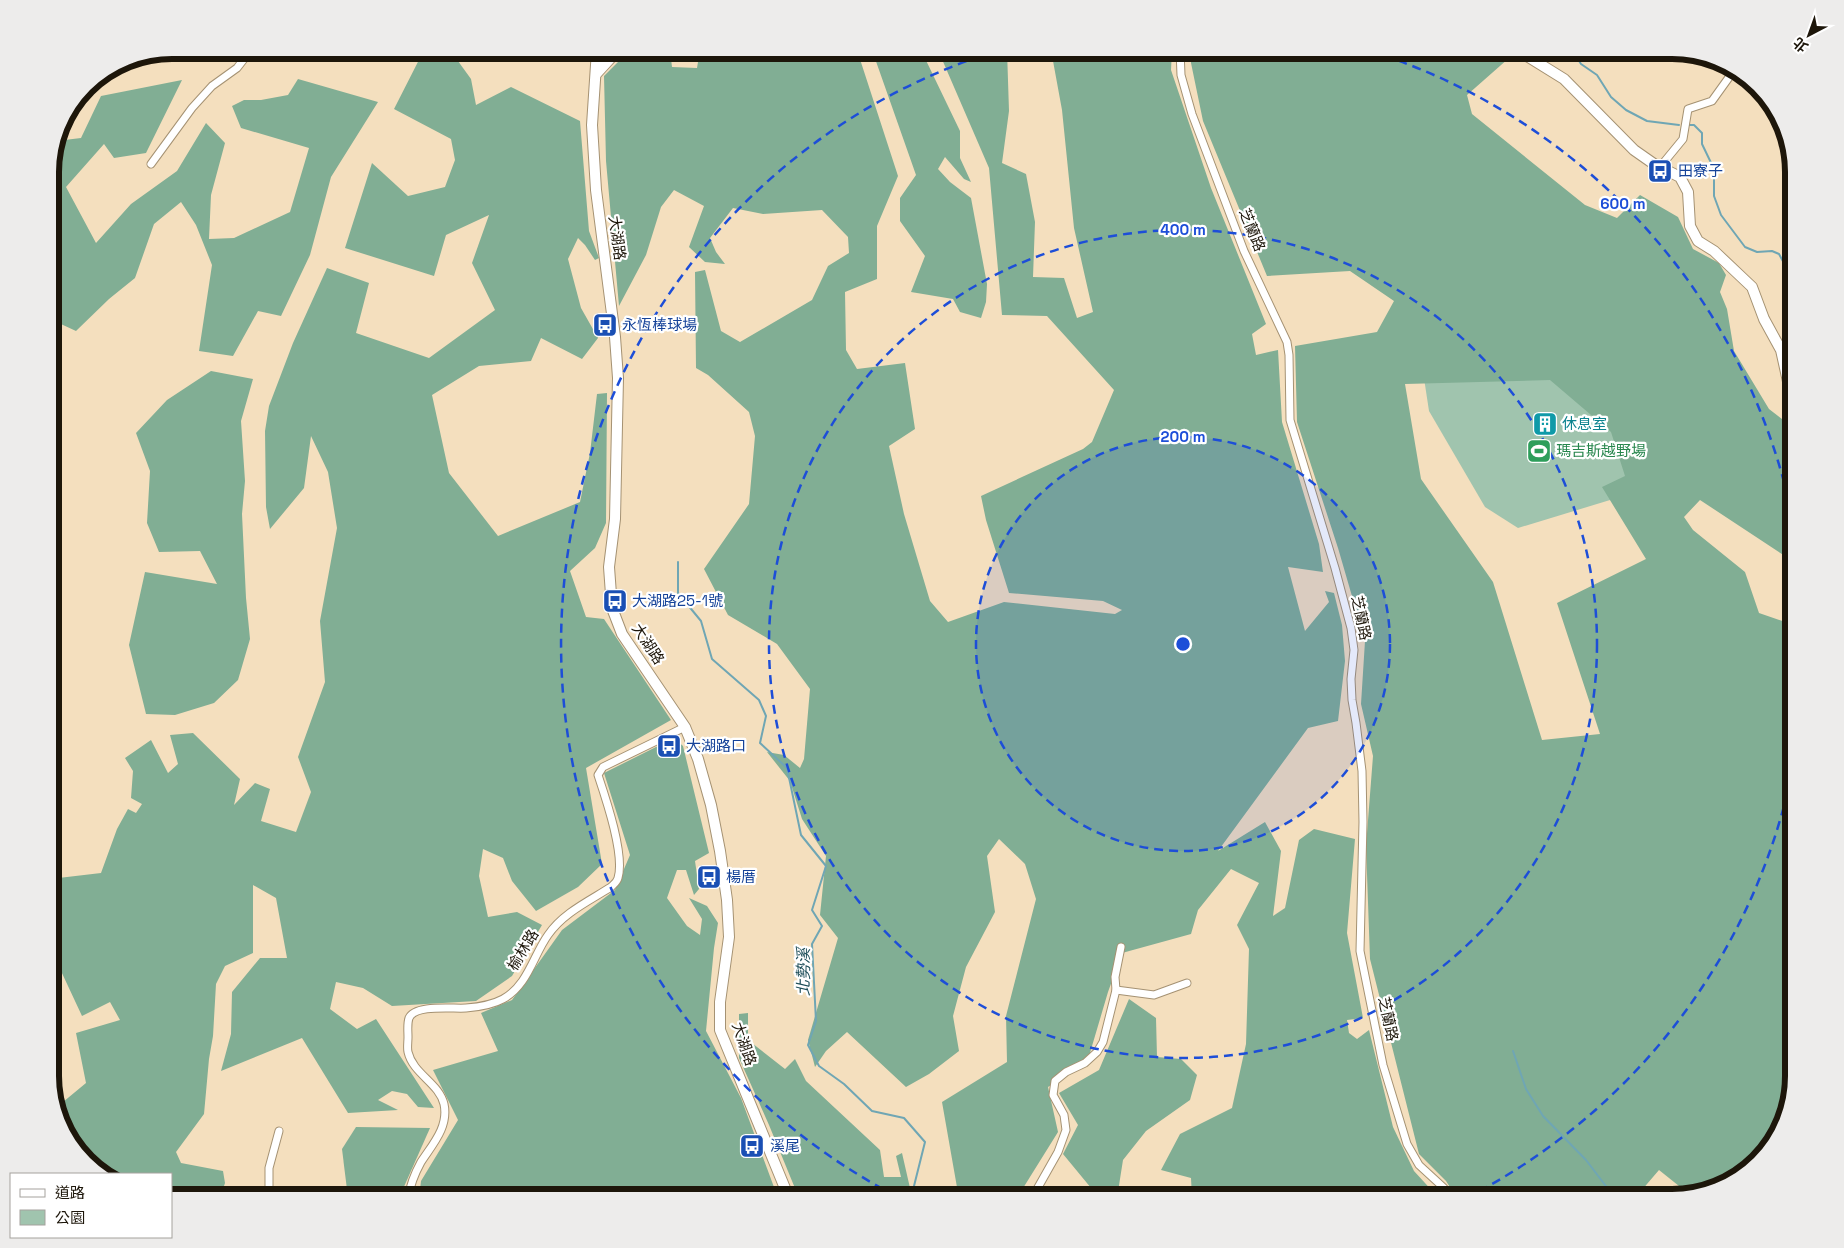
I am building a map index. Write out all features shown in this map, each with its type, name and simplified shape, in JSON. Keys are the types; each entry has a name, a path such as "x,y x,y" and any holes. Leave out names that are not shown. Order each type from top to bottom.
{"street":[{"path":"151,164 192,108 212,86 237,68 244,59"},
{"name":"大湖路","path":"597,59 592,126 596,190 615,337 618,378 615,518 609,567 612,608 622,634 685,727 698,759 711,805 727,900 729,937 720,1002 720,1030 786,1189"},
{"path":"596,74 610,59"},
{"name":"芝蘭路","path":"1181,59 1182,75 1192,114 1244,251 1287,342 1290,420 1335,568 1351,628 1354,650 1351,679 1352,700 1362,771 1363,822 1360,951 1383,1064 1407,1144 1419,1165 1444,1189"},
{"path":"1532,59 1564,79 1634,150 1680,178 1688,192 1690,226 1698,240 1714,251 1752,287 1764,319 1781,350 1785,368"},
{"path":"1660,167 1683,139 1688,109 1712,101 1731,75"},
{"name":"榆林路","path":"410,1189 420,1164 443,1127 445,1116 444,1105 440,1095 415,1068 408,1052 408,1021 410,1016 415,1011 432,1008 486,1006 506,997 529,972 548,934 556,925 569,913 616,882 619,876 617,844 598,775 603,767 642,746 685,727"},
{"path":"1037,1189 1058,1152 1066,1130 1064,1115 1054,1095 1055,1081 1066,1072 1085,1063 1097,1052 1103,1042 1116,990 1114,977 1121,947"},
{"path":"1116,990 1154,995 1187,983"},
{"path":"269,1189 269,1168 279,1131"}],"green space":[{"path":"419,59 457,59 471,79 476,105 511,87 580,121 589,231 599,258 595,260 578,238 568,259 581,308 598,338 582,359 541,338 531,361 479,366 432,395 449,473 498,536 580,502 590,453 597,394 607,393 606,523 595,548 570,571 586,617 604,619 671,720 586,768 602,864 578,887 536,911 512,881 503,858 483,849 479,876 488,917 517,912 542,925 512,976 476,1001 392,1006 363,988 336,982 330,1009 357,1029 376,1019 434,1108 418,1107 407,1094 392,1091 378,1100 398,1110 348,1113 302,1038 221,1071 231,1034 232,992 260,958 287,958 276,898 253,885 253,953 225,966 216,984 213,1036 204,1114 176,1152 181,1163 223,1171 225,1183 223,1189 172,1189 172,1173 114,1173 109,1170 97,1161 82,1145 67,1119 62,1102 86,1083 76,1033 120,1020 110,1002 82,1016 59,967 59,878 101,873 117,829 128,809 136,813 142,804 131,798 133,771 125,758 151,740 168,773 178,764 170,735 193,733 240,779 234,805 255,783 270,789 261,821 296,832 311,792 298,757 325,682 320,621 337,528 328,472 311,436 304,488 270,529 266,507 265,431 269,406 293,343 327,268 369,283 356,333 429,358 495,310 472,263 489,215 446,235 434,276 345,248 372,163 408,196 445,187 455,160 451,139 394,109"},
{"path":"621,59 671,59 672,67 697,68 698,59 860,59 898,176 877,226 877,279 845,292 846,350 857,369 905,363 915,429 889,446 904,514 930,601 948,622 1004,602 1115,614 1122,610 1103,601 1009,593 986,520 981,496 1083,449 1092,442 1114,390 1047,316 1002,315 989,168 942,59 1007,59 1009,111 1002,163 1026,174 1035,222 1033,277 1064,278 1077,318 1093,312 1074,228 1062,110 1053,59 1172,59 1171,70 1211,188 1266,324 1252,334 1256,355 1278,350 1282,422 1319,544 1323,572 1288,567 1305,631 1329,602 1325,591 1334,593 1342,625 1345,661 1338,721 1308,728 1218,851 1265,822 1281,851 1273,916 1285,908 1299,840 1314,829 1355,839 1347,933 1363,1018 1347,1020 1349,1033 1357,1039 1369,1030 1393,1127 1414,1171 1430,1189 1192,1189 1191,1178 1161,1170 1180,1134 1232,1108 1246,1044 1249,949 1237,925 1259,883 1231,869 1198,910 1191,934 1122,953 1108,992 1087,1063 1048,1087 1058,1132 1022,1189 957,1189 942,1102 1007,1062 1006,1016 1036,899 1025,864 999,839 987,856 995,912 966,967 953,1016 959,1051 929,1074 906,1087 847,1032 826,1051 815,1067 808,1040 838,938 820,915 826,856 802,819 790,781 767,752 784,755 800,768 804,759 810,689 777,644 728,615 704,569 749,504 755,436 749,412 708,375 696,368 695,272 705,270 721,331 740,342 812,300 828,266 849,253 848,237 822,210 763,214 733,208 710,238 716,252 725,264 705,262 689,247 704,206 674,190 661,207 646,255 619,306 606,161 604,76"},
{"path":"875,59 925,59 960,131 960,158 971,182 964,179 945,157 938,169 950,182 971,198 987,284 986,302 981,318 960,312 953,299 911,292 925,256 900,221 900,198 916,175"},
{"path":"1191,59 1508,59 1467,95 1472,114 1585,205 1617,218 1640,195 1678,217 1693,249 1719,263 1726,275 1720,292 1727,309 1734,351 1769,409 1785,421 1785,556 1700,500 1684,517 1693,530 1745,572 1759,613 1785,622 1785,1076 1784,1091 1777,1119 1766,1139 1747,1161 1715,1181 1682,1188 1659,1170 1643,1189 1451,1189 1446,1181 1419,1154 1370,959 1366,846 1373,756 1361,704 1365,641 1338,548 1297,422 1295,346 1377,332 1394,301 1350,271 1267,276 1203,121","holes":["1550,380 1611,432 1625,476 1602,487 1646,559 1557,603 1600,734 1542,740 1493,582 1421,479 1405,384"]},
{"path":"298,79 378,102 331,177 310,255 281,316 258,311 233,356 199,351 212,265 196,225 181,202 154,224 135,278 109,299 76,331 59,323 60,157 64,140 81,138 101,96 182,80 146,153 114,158 104,144 66,187 96,243 131,204 177,171 206,123 225,143 211,195 209,239 234,238 290,212 309,148 241,128 232,106 244,100 261,100 288,95"},
{"name":"瑪吉斯越野場","path":"1422,365 1594,377 1643,490 1518,528 1485,507 1429,411"},
{"path":"211,371 253,379 241,421 245,481 242,514 250,639 238,680 214,703 175,715 146,714 129,645 145,572 217,584 200,551 159,552 147,523 150,471 136,433 167,400"},
{"path":"674,738 683,746 709,853 695,861 699,889 694,895 686,870 677,870 667,898 687,926 700,935 702,919 689,898 707,906 718,923 706,1031 741,1098 775,1189 420,1189 421,1181 458,1120 433,1070 498,1051 481,1013 512,1000 562,930 615,890 630,855 604,773"},
{"path":"1129,999 1156,1018 1157,1057 1181,1059 1197,1075 1190,1100 1146,1131 1123,1160 1118,1189 1092,1189 1063,1154 1078,1125 1059,1093 1099,1070"},
{"path":"748,1013 748,1040 785,1069 795,1059 806,1081 880,1150 884,1177 901,1177 896,1156 902,1153 910,1188 795,1189 739,1058 739,1014"},
{"path":"356,1127 430,1128 403,1189 347,1189 342,1149"}],"waterway":[{"path":"1578,59 1581,64 1597,75 1611,97 1626,110 1647,121 1679,125"},
{"path":"1687,125 1694,125 1702,133 1702,144 1714,169 1714,196 1721,215 1745,247 1757,252 1772,251 1779,254 1785,265"},
{"name":"北勢溪","path":"678,562 678,593 701,621 712,659 759,700 766,716 760,743 787,768 801,835 826,866 812,910 822,926 812,944 816,1021 808,1045 819,1066 844,1084 872,1111 904,1118 925,1142 914,1186 915,1189"},
{"path":"1513,1051 1526,1089 1543,1116 1586,1160 1608,1189"}],"place":[{"name":"田寮子","path":"1660,171"},
{"name":"永恆棒球場","path":"605,325"},
{"name":"休息室","path":"1545,424"},
{"name":"瑪吉斯越野場","path":"1539,451"},
{"name":"大湖路25-1號","path":"615,601"},
{"name":"大湖路口","path":"669,746"},
{"name":"楊厝","path":"709,877"},
{"name":"溪尾","path":"752,1146"}]}
